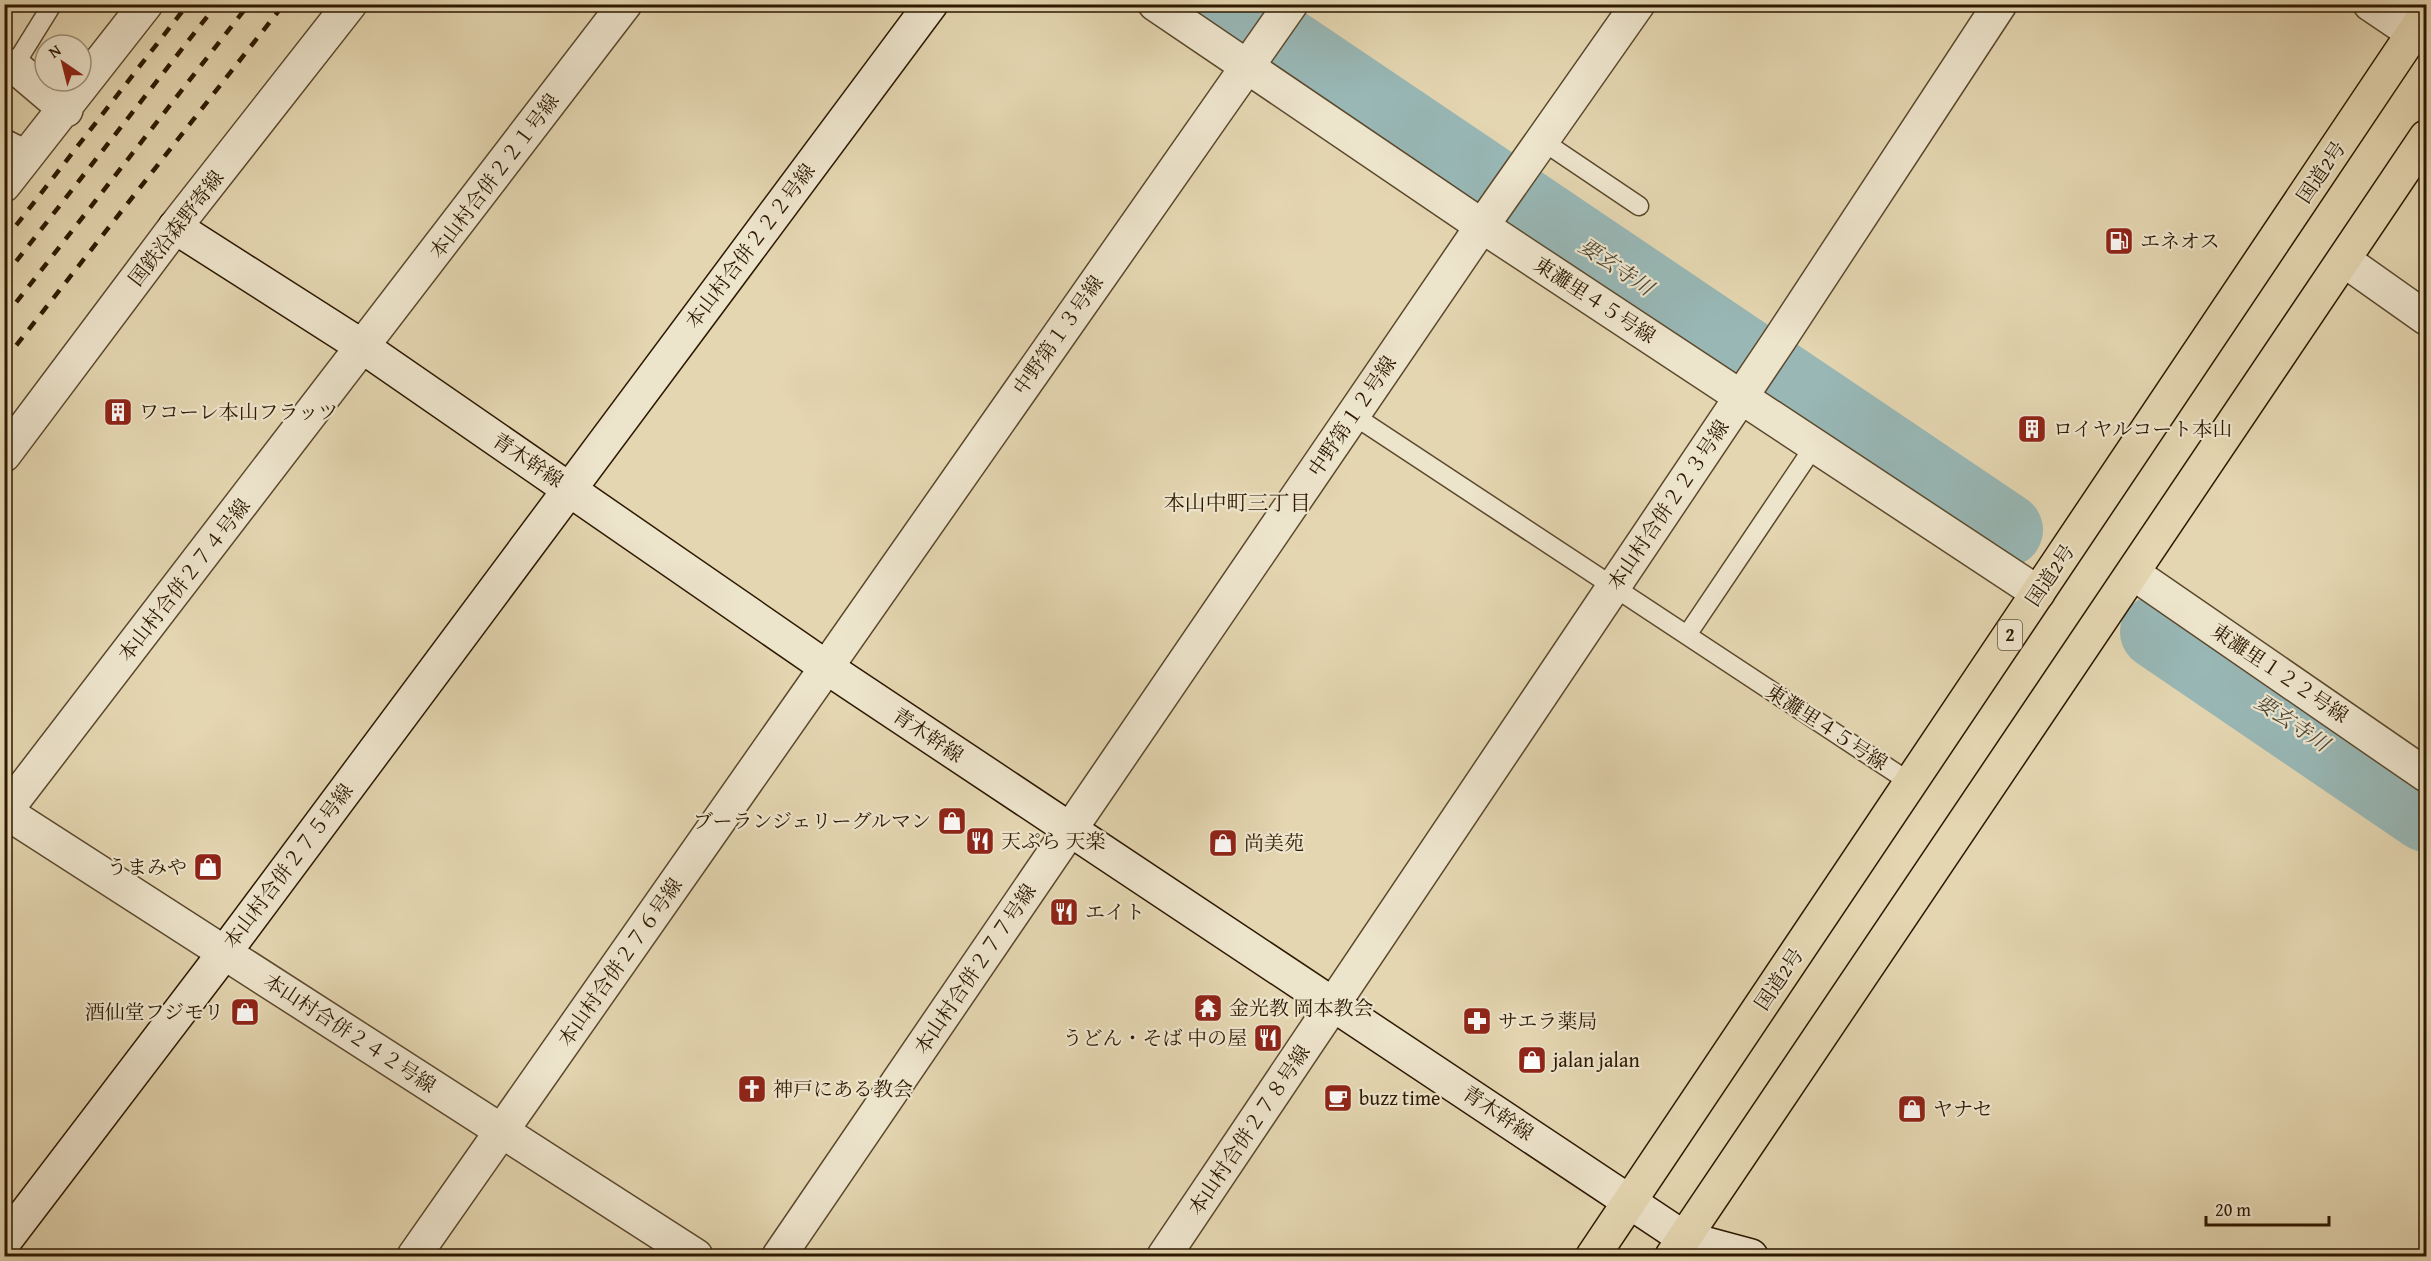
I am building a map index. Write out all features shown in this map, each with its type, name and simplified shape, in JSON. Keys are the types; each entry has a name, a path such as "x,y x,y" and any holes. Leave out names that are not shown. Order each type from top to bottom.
{"highway":[{"name":"国道2号","path":"1593,1257 2420,24"},
{"path":"1683,1250 1738,1156 2427,137"}],"street":[{"path":"4,185 18,145 66,110 146,4"},
{"name":"国鉄沿森野寄線","path":"4,454 176,227 350,4"},
{"name":"本山村合併２２１号線","path":"363,347 625,4"},
{"name":"本山村合併２２２号線","path":"569,488 931,4"},
{"name":"東灘里４５号線","path":"1155,4 1482,226 2038,593"},
{"name":"中野第１２号線","path":"1070,830 1519,171 1638,4"},
{"name":"本山村合併２２３号線","path":"1334,1004 1778,342 2000,4"},
{"path":"2370,4 2420,24"},
{"name":"中野第１３号線","path":"826,667 1290,6"},
{"path":"9,69 66,110"},
{"name":"青木幹線","path":"176,227 363,347 826,667 1630,1201 1683,1250 1751,1257"},
{"path":"2344,260 2427,318"},
{"name":"本山村合併２７４号線","path":"5,812 363,347"},
{"name":"本山村合併２７５号線","path":"4,1242 225,952 569,488"},
{"name":"東灘里１２２号線","path":"2133,573 2424,766"},
{"name":"本山村合併２７６号線","path":"414,1257 826,667"},
{"name":"本山村合併２４２号線","path":"5,812 696,1257"},
{"name":"本山村合併２７７号線","path":"779,1257 1070,830"},
{"name":"本山村合併２７８号線","path":"1164,1257 1334,1004"}],"lane":[{"path":"9,69 50,8 46,4"},
{"path":"1541,140 1639,206"},
{"name":"東灘里４５号線","path":"1353,415 1911,783"},
{"path":"1687,635 1815,445"}],"waterway":[{"name":"要玄寺川","path":"1226,4 2006,530"},
{"name":"要玄寺川","path":"2157,632 2426,815"}],"railway":[{"path":"4,241 188,4"},
{"path":"4,277 217,4"},
{"path":"4,318 249,4"},
{"path":"4,361 284,4"}],"place":[{"name":"エネオス","path":"2119,241"},
{"name":"ワコーレ本山フラッツ","path":"118,412"},
{"name":"ロイヤルコート本山","path":"2032,429"},
{"name":"ブーランジェリーグルマン","path":"952,821"},
{"name":"天ぷら 天楽","path":"980,841"},
{"name":"尚美苑","path":"1223,843"},
{"name":"うまみや","path":"208,867"},
{"name":"エイト","path":"1064,912"},
{"name":"金光教 岡本教会","path":"1208,1008"},
{"name":"酒仙堂フジモリ","path":"245,1012"},
{"name":"サエラ薬局","path":"1477,1021"},
{"name":"うどん・そば 中の屋","path":"1268,1038"},
{"name":"jalan jalan","path":"1532,1060"},
{"name":"神戸にある教会","path":"752,1089"},
{"name":"buzz time","path":"1338,1098"},
{"name":"ヤナセ","path":"1912,1109"}],"district":[{"name":"本山中町三丁目","path":"1237,503"}]}
